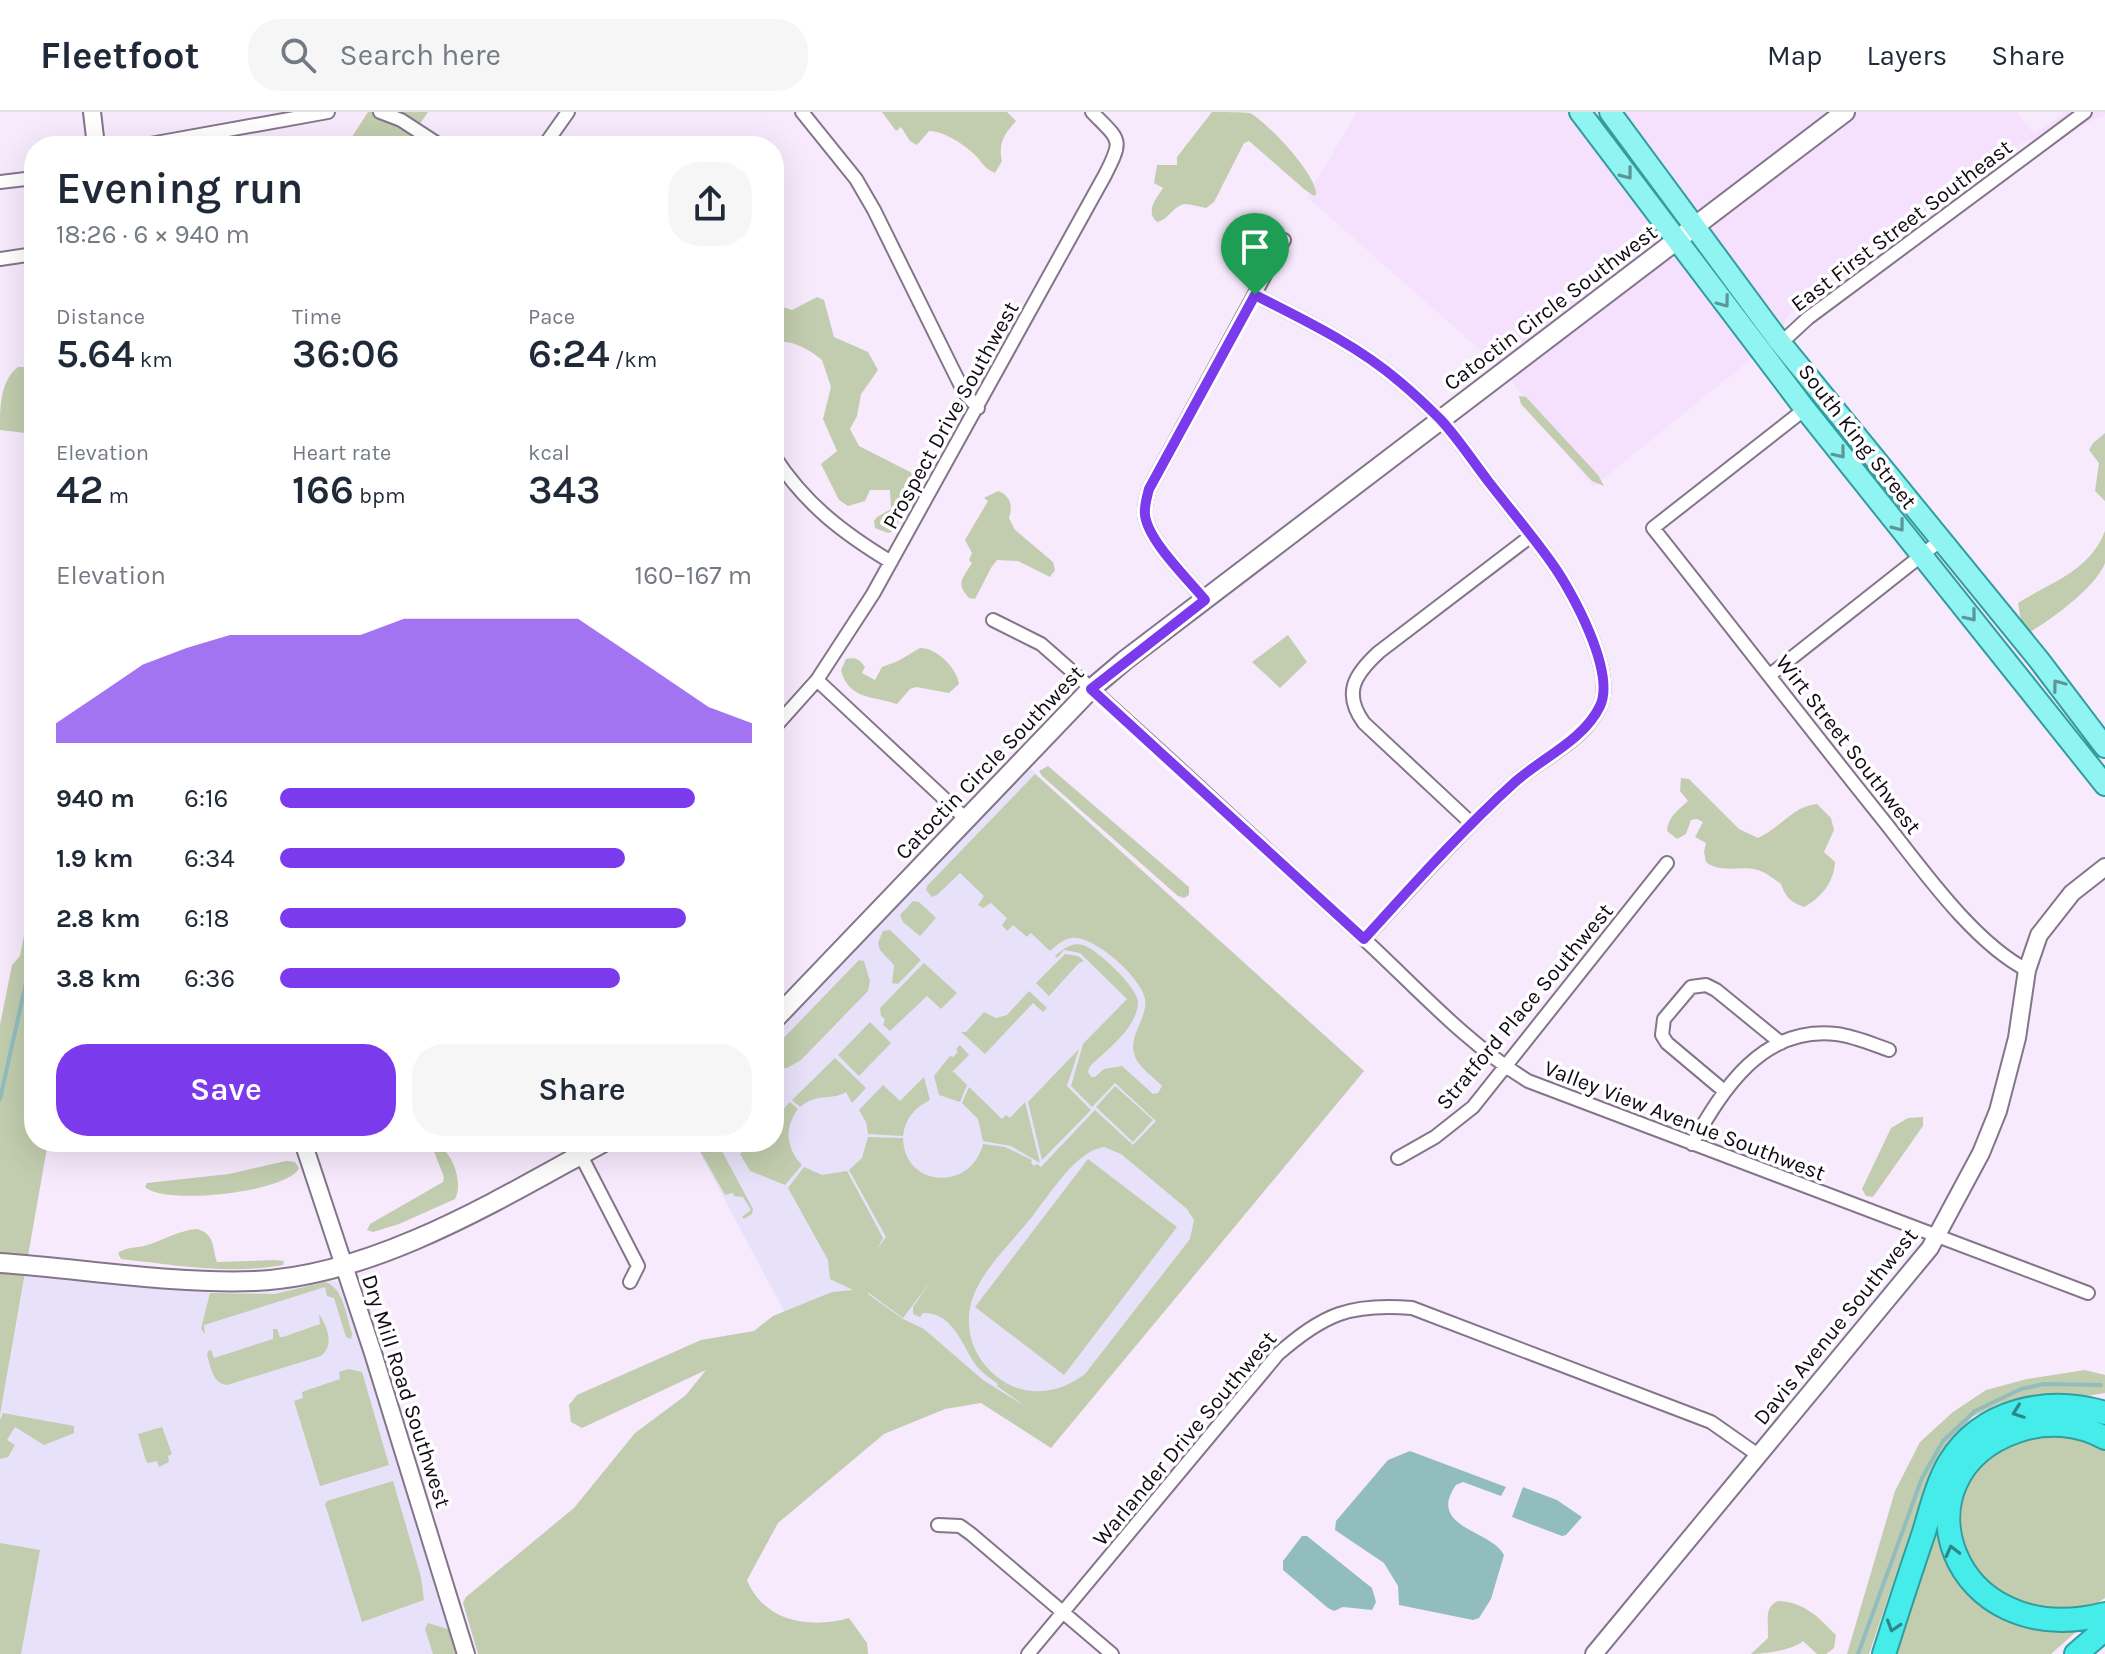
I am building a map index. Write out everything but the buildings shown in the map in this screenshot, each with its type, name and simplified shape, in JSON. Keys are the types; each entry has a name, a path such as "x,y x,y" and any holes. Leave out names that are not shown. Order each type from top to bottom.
{"highway":[{"path":"1884,1654 1940,1484 1961,1446 1983,1428 2024,1408 2053,1405 2101,1410"},
{"path":"2105,1438 2081,1429 2053,1424 2032,1426 1993,1442 1969,1465 1955,1489 1948,1520 1949,1540 1961,1576 1993,1610 2019,1622 2044,1626 2085,1622 2105,1614"},
{"path":"2076,1654 2105,1629"}],"main road":[{"name":"South King Street","path":"1580,112 1805,409 2105,785"},
{"name":"South King Street","path":"1610,112 1781,343 2039,660 2105,747"},
{"name":"Catoctin Circle Southwest","path":"784,1010 1091,689 1845,112"},
{"path":"0,1263 182,1278 255,1281 291,1277 344,1265 432,1233 571,1152"}],"street":[{"path":"92,112 95,136"},
{"path":"195,136 328,112"},
{"path":"380,112 401,120 426,136"},
{"path":"551,136 568,112"},
{"path":"802,112 862,190 964,392 978,408"},
{"name":"Prospect Drive Southwest","path":"784,717 817,680 891,562 1116,154 1117,137 1092,112"},
{"name":"East First Street Southeast","path":"1781,343 1808,318 2085,112"},
{"path":"0,182 24,179"},
{"path":"1205,600 1153,535 1145,515 1145,502 1149,489 1284,240"},
{"path":"0,259 24,255"},
{"path":"1255,295 1360,353 1397,379 1441,420 1552,563 1600,662 1604,697 1583,731 1517,780 1471,823 1364,939"},
{"name":"Wirt Street Southwest","path":"1805,409 1653,528 1896,837 1980,937 2027,970"},
{"path":"784,472 825,518 891,562"},
{"path":"1471,823 1364,723 1355,711 1352,696 1355,680 1379,652 1531,536"},
{"path":"1770,675 1941,540"},
{"name":"Valley View Avenue Southwest","path":"993,620 1041,644 1364,939 1460,1031 1528,1081 2088,1293"},
{"path":"817,680 966,819"},
{"name":"Stratford Place Southwest","path":"1398,1158 1455,1124 1473,1107 1667,863"},
{"name":"Davis Avenue Southwest","path":"1594,1654 1936,1237 1981,1153 1998,1111 2017,1038 2027,970 2039,935 2072,893 2105,867"},
{"path":"1723,1090 1667,1043 1662,1035 1664,1019 1691,987 1706,985 1716,990 1781,1043"},
{"path":"1692,1144 1723,1090 1766,1050 1799,1036 1832,1034 1852,1037 1889,1050"},
{"name":"Dry Mill Road Southwest","path":"306,1152 466,1654"},
{"path":"580,1152 638,1266 630,1282"},
{"name":"Warlander Drive Southwest","path":"1028,1654 1278,1354 1310,1327 1353,1309 1382,1306 1412,1308 1711,1422 1758,1455"},
{"path":"938,1525 960,1526 1112,1654"}],"shaded area":[{"path":"368,112 428,112 412,136 352,136"},
{"path":"882,112 1007,112 1016,121 1003,140 1002,161 995,173 966,147 941,133 929,131 917,145 910,141 901,127 896,131"},
{"path":"1212,112 1250,113 1258,119 1300,163 1309,175 1316,194 1314,196 1304,189 1249,141 1244,143 1214,202 1206,208 1181,205 1157,222 1152,209 1163,188 1154,183 1157,165 1177,165 1177,157"},
{"path":"1357,112 2017,112 2034,134 2066,112 2105,112 2105,115 2077,127 2021,143 1787,316 1779,341 1761,351 1593,487 1504,371 1307,197"},
{"path":"817,297 824,300 834,337 868,352 878,370 861,394 857,416 850,429 859,446 912,473 918,481 919,487 893,531 888,533 875,528 874,521 891,509 890,490 870,490 865,501 848,506 839,500 821,464 837,451 823,419 831,387 822,360 800,346 784,342 784,307 792,310"},
{"path":"18,367 24,367 24,433 0,430 4,387"},
{"path":"1519,396 1526,397 1598,475 1604,486 1592,481 1521,404"},
{"path":"2105,433 2105,501 2095,491 2099,463 2089,450"},
{"path":"998,491 1010,502 1009,518 1015,530 1053,562 1055,570 1050,577 1018,561 997,560 975,599 969,598 961,584 972,563 969,560 972,553 965,540 988,501 984,498"},
{"path":"2105,531 2105,563 2093,582 2072,602 2030,632 2021,621 2018,603 2080,566 2098,545"},
{"path":"1288,635 1307,662 1280,688 1252,662"},
{"path":"920,648 939,655 954,671 959,684 949,693 916,687 910,689 897,704 856,692 844,680 841,670 846,659 859,660 865,667 862,673 875,680 882,667"},
{"path":"1022,761 1364,1071 1061,1434 793,1328 699,1152 784,1152 784,1010"},
{"path":"1048,766 1189,887 1189,895 1184,898 1178,896 1042,776 1039,771"},
{"path":"1035,774 1364,1071 1051,1448 981,1403 945,1409 884,1434 778,1523 747,1580 755,1594 776,1613 790,1619 819,1623 849,1618 867,1643 868,1654 478,1654 463,1603 466,1597 574,1508 635,1433 686,1395 706,1370 582,1428 571,1422 569,1405 577,1395 701,1340 754,1331 773,1316 832,1292 853,1290 830,1279 828,1260 788,1188 804,1167 822,1175 847,1171 883,1238 877,1249 886,1237 849,1170 862,1158 868,1137 903,1138 906,1155 914,1167 926,1175 939,1178 966,1170 976,1160 983,1144 1005,1147 1032,1160 1034,1166 1037,1164 1041,1167 1095,1110 1133,1145 1156,1121 1115,1083 1092,1107 1071,1086 1083,1044 1127,999 1080,953 1064,950 1057,958 1055,956 1068,947 1079,944 1098,954 1116,970 1138,1002 1137,1011 1127,1029 1090,1066 1088,1072 1095,1077 1104,1069 1122,1066 1153,1094 1158,1093 1162,1086 1142,1067 1134,1053 1134,1039 1144,1013 1145,999 1126,969 1103,950 1080,939 1065,940 1050,951 1031,933 1027,937 1013,925 1007,931 1002,925 1007,918 991,903 983,908 978,905 984,896 960,873 932,897 926,890","holes":["1104,1147 1121,1154 1187,1209 1194,1220 1190,1239 1085,1374 1058,1388 1039,1391 1020,1389 998,1377 979,1357 970,1332 970,1306 980,1282 993,1263 1063,1176 1083,1157","931,1281 913,1307 913,1314 920,1317 923,1313 934,1314 950,1324 978,1368 1025,1406 983,1380 924,1329 903,1319 868,1294 903,1318"]},
{"path":"1681,778 1689,779 1739,829 1758,838 1793,813 1817,804 1831,818 1834,830 1824,852 1835,862 1826,889 1804,907 1790,899 1781,884 1761,871 1718,868 1706,862 1706,843 1695,837 1703,822 1691,820 1686,834 1677,839 1667,831 1671,818 1688,801 1680,791"},
{"path":"913,901 919,902 936,918 920,936 903,922 900,915"},
{"path":"890,930 921,960 898,984 892,983 894,965 880,950 878,943 883,931"},
{"path":"24,936 24,1152 46,1152 0,1415 0,1025 12,965 20,956"},
{"path":"1065,954 1078,956 1084,961 1049,996 1036,983"},
{"path":"859,960 864,961 870,981 868,991 801,1060 787,1068 784,1068 784,1038"},
{"path":"924,963 957,993 941,1009 927,996 890,1031 883,1025 885,1019 881,1016 880,1008"},
{"path":"1029,991 1047,1008 1043,1012 1033,1003 985,1054 961,1032 966,1032 984,1012 996,1018 1007,1015"},
{"path":"870,1022 891,1043 859,1076 838,1055"},
{"path":"960,1045 969,1055 951,1073 954,1072 967,1085 960,1102 939,1095 934,1076 950,1056 958,1052 956,1049"},
{"path":"1079,1049 1067,1086 1091,1110 1042,1160 1028,1102"},
{"path":"835,1058 866,1088 852,1103 846,1092 819,1098 800,1107 792,1100"},
{"path":"924,1077 930,1100 911,1115 903,1136 868,1134 859,1110 883,1085 900,1101"},
{"path":"1115,1086 1153,1120 1133,1142 1096,1107"},
{"path":"969,1087 1002,1119 1006,1115 1010,1118 1025,1102 1040,1163 1011,1146 983,1141 978,1119 962,1103"},
{"path":"790,1102 798,1109 790,1123 789,1138 793,1152 802,1165 785,1185 750,1171 740,1154 784,1152 784,1108"},
{"path":"1923,1117 1923,1126 1873,1197 1866,1196 1862,1189 1891,1128 1908,1118"},
{"path":"434,1152 446,1152 455,1167 458,1184 455,1199 399,1224 373,1232 367,1230 370,1224 443,1182"},
{"path":"701,1152 722,1152 753,1209 752,1214 744,1219 742,1217 751,1210 743,1197 734,1196 733,1193 725,1195"},
{"path":"1088,1159 1177,1227 1064,1375 975,1307"},
{"path":"286,1161 295,1162 299,1168 273,1184 251,1190 199,1196 157,1193 145,1187 147,1183 229,1174"},
{"path":"197,1229 210,1238 217,1262 275,1260 284,1261 283,1265 242,1269 202,1268 121,1259 118,1253"},
{"path":"25,1276 228,1294 274,1292 327,1279 339,1283 344,1290 458,1654 0,1654 0,1415"},
{"path":"325,1282 340,1296 352,1333 351,1339 346,1337 334,1298 327,1296 325,1287 204,1325 205,1334 201,1329 210,1293 275,1294"},
{"path":"319,1314 329,1341 321,1356 227,1385 215,1378 208,1351 211,1350 214,1358 273,1339 273,1329 277,1329 283,1337 320,1324"},
{"path":"349,1369 362,1372 389,1465 320,1486 294,1401 303,1398 302,1392 340,1379 339,1372"},
{"path":"2085,1370 2105,1375 2105,1393 2087,1396 2042,1394 2000,1403 1972,1417 1950,1443 1930,1474 1869,1654 1847,1654 1895,1491 1920,1442 1953,1412 1986,1390 2027,1379"},
{"path":"3,1413 74,1426 74,1433 44,1445 15,1427 7,1440 15,1445 8,1457 0,1459 0,1420"},
{"path":"162,1427 172,1454 168,1456 169,1462 159,1467 157,1461 146,1461 138,1434"},
{"path":"2052,1430 2105,1447 2105,1598 2083,1612 2061,1617 1989,1592 1958,1547 1956,1530 1961,1493 1971,1475 1995,1449"},
{"path":"1410,1451 1506,1487 1501,1496 1463,1482 1456,1485 1449,1499 1449,1511 1455,1519 1504,1555 1491,1599 1479,1618 1473,1620 1399,1605 1398,1586 1384,1563 1335,1530 1336,1521 1388,1460"},
{"path":"393,1481 421,1577 424,1600 362,1622 325,1504"},
{"path":"1523,1487 1557,1500 1582,1517 1562,1536 1512,1517"},
{"path":"1934,1524 1942,1525 1951,1563 1961,1585 1987,1611 2004,1620 2040,1630 2077,1631 2051,1654 1889,1654"},
{"path":"1302,1536 1307,1536 1372,1588 1376,1602 1372,1610 1343,1607 1334,1611 1283,1570 1283,1561"},
{"path":"0,1543 40,1550 21,1654 0,1654"},
{"path":"1778,1601 1796,1604 1817,1617 1836,1635 1834,1648 1826,1654 1817,1654 1803,1641 1786,1649 1751,1654 1768,1638 1770,1607"},
{"path":"428,1623 451,1630 458,1654 433,1654 425,1629"}],"waterway":[{"path":"0,1099 24,992"},
{"path":"1858,1654 1922,1478 1943,1441 1975,1411 2021,1389 2044,1384 2101,1385"}],"route":[{"path":"1255,295 1360,353 1397,379 1441,420 1552,563 1591,640 1604,684 1604,697 1599,709 1583,731 1517,780 1471,823 1364,939 1091,689 1205,600 1153,535 1145,515 1145,502 1149,489 1255,295"}]}
